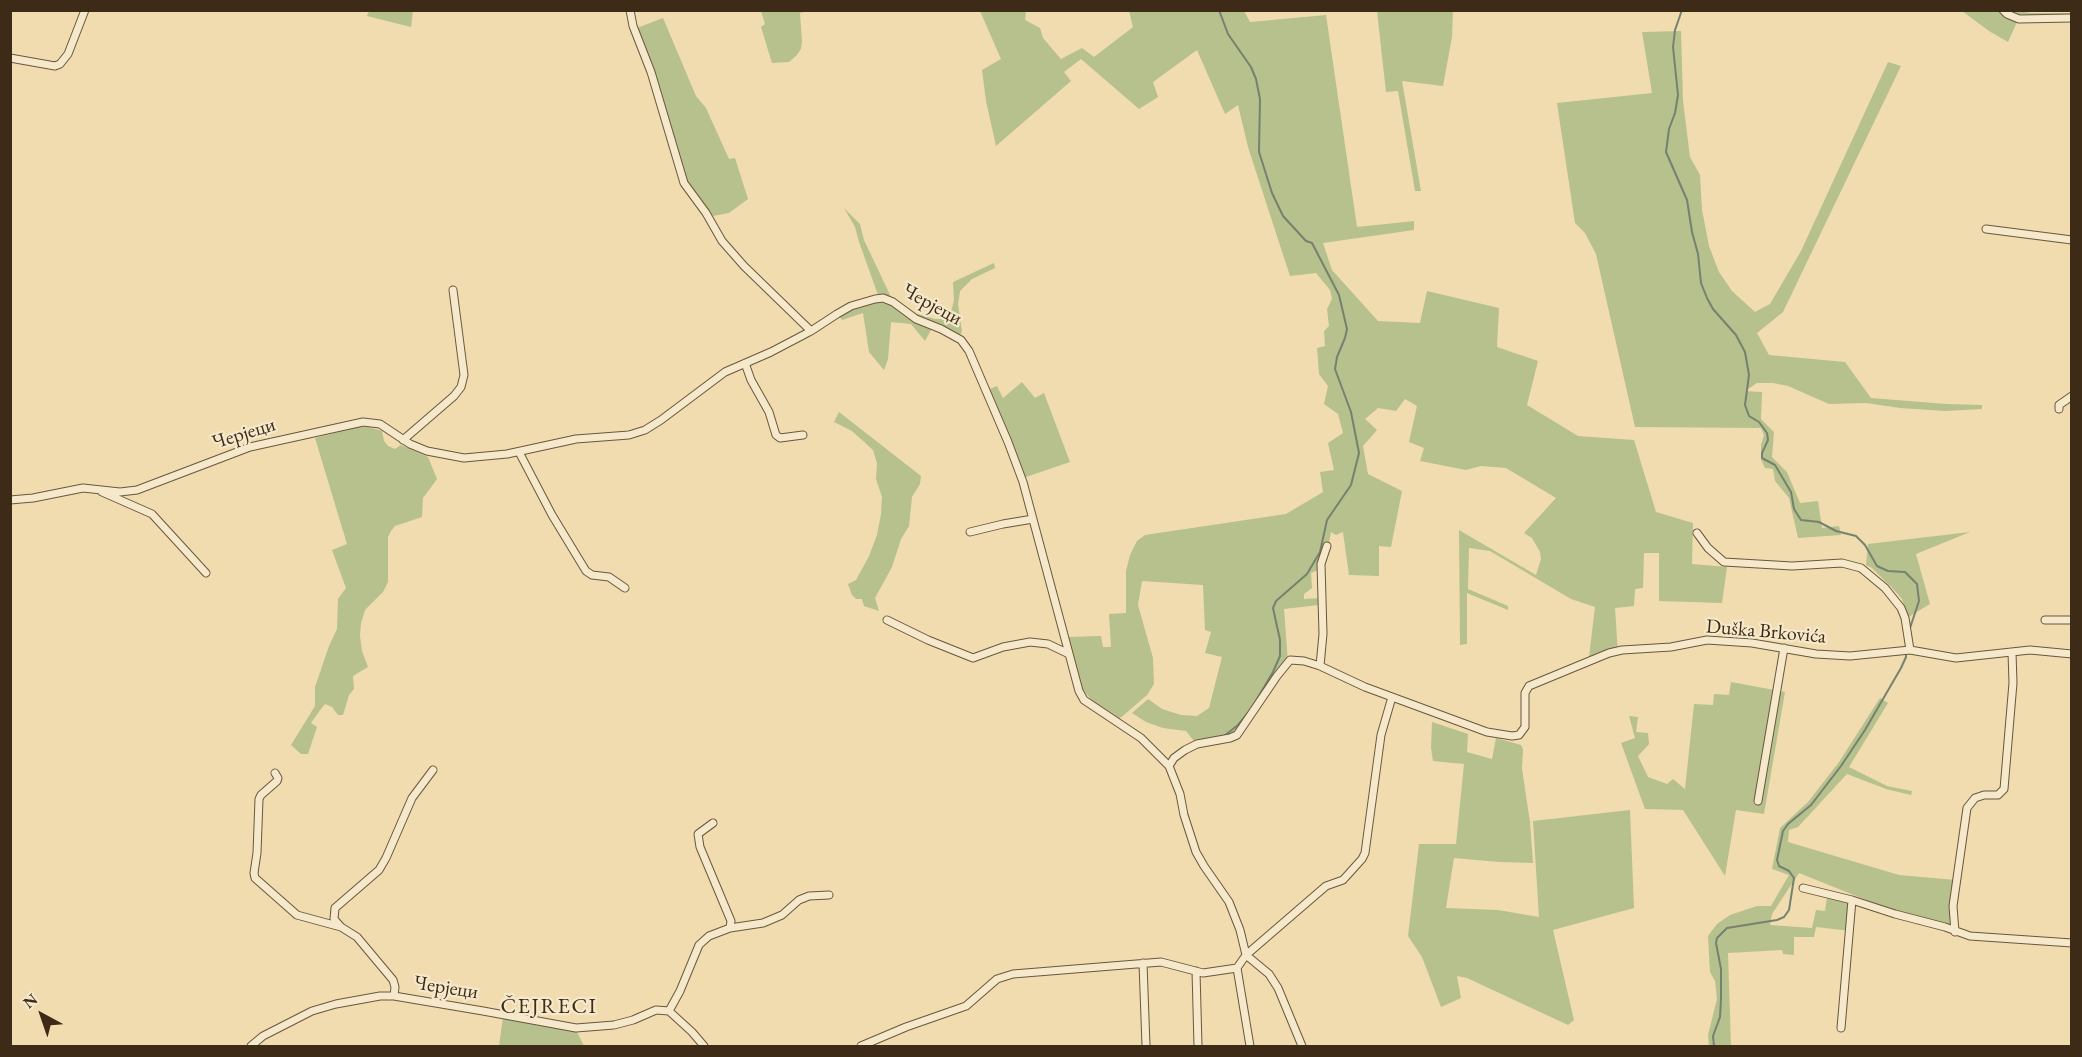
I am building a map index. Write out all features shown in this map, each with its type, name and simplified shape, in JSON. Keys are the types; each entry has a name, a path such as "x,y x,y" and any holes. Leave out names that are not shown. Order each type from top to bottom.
{"street":[{"path":"10,58 44,65 60,64 68,54 85,10"},
{"path":"630,10 633,26 651,72 684,183 723,241 744,266 811,331"},
{"path":"2003,10 2019,19 2072,18"},
{"path":"1986,229 2072,240"},
{"path":"403,440 454,396 461,387 464,375 453,290"},
{"name":"Черјеци","path":"10,500 44,496 73,489 94,488 120,492 137,490 250,447 363,422 380,424 403,440 433,453 455,457 482,457 519,452 576,439 623,436 645,430 661,420 725,372 771,352 851,306 883,298 893,302 916,319 961,340 969,351 1008,442 1033,519 1075,681 1084,700 1146,742 1169,766"},
{"path":"745,363 751,380 769,412 776,435 780,438 803,435"},
{"path":"2059,409 2059,405 2072,396"},
{"path":"519,452 552,515 586,571 592,575 609,577 624,588"},
{"path":"94,488 152,514 206,573"},
{"path":"970,532 1033,519"},
{"path":"1697,533 1708,548 1724,562 1792,566 1842,563 1862,568 1885,588 1901,608 1905,618 1910,650"},
{"path":"1320,666 1323,634 1321,564 1327,546"},
{"path":"887,620 973,658 1004,647 1030,642 1048,644 1069,654"},
{"path":"2045,620 2072,620"},
{"name":"Duška Brkovića","path":"1169,766 1174,758 1197,744 1237,735 1290,660 1320,666 1392,697 1487,732 1516,736 1525,727 1526,688 1609,653 1622,650 1707,640 1784,648 1815,654 1850,656 1910,650 1956,658 2030,650 2072,654"},
{"path":"1758,801 1784,648"},
{"path":"1955,932 1953,906 1967,808 1975,798 1984,795 1998,795 2003,792 2004,788 2012,692 2012,652"},
{"path":"861,1047 906,1027 966,1006 997,979 1013,974 1048,973 1161,962 1196,971 1217,972 1237,968 1246,955 1326,886 1343,880 1362,859 1365,853 1381,735 1392,697"},
{"path":"1169,766 1180,794 1196,852 1229,902 1240,930 1246,955 1269,974 1278,988 1302,1047"},
{"path":"341,927 334,920 335,908 379,870 412,798 432,770"},
{"name":"Черјеци","path":"275,773 278,778 259,799 255,878 297,915 341,927 357,938 387,971 395,987 394,996"},
{"path":"712,823 698,834 700,847 731,921 730,928"},
{"path":"1803,888 1946,927 1970,936 2072,943"},
{"path":"704,1047 686,1025 669,1011 699,945 709,936 730,928 763,923 782,915 800,900 809,896 829,895"},
{"path":"1841,1028 1852,900"},
{"path":"1143,963 1146,1047"},
{"path":"1237,968 1250,1047"},
{"path":"1196,971 1198,1047"},
{"name":"Черјеци","path":"251,1047 272,1032 312,1011 380,996 394,996 576,1028 614,1026 656,1010 669,1011"}],"green space":[{"path":"2016,10 2030,13 2071,13 2071,22 2017,22 2008,42 1962,11"},
{"path":"369,11 413,11 411,27 367,16"},
{"path":"761,11 808,11 800,13 801,49 789,62 772,63 761,27 765,24"},
{"path":"980,11 1026,11 1025,20 1040,28 1043,38 1061,59 1082,48 1094,57 1133,27 1129,11 1244,11 1250,22 1326,15 1357,227 1414,221 1414,230 1323,243 1332,270 1378,321 1420,323 1427,291 1499,308 1497,347 1538,361 1527,405 1578,436 1634,440 1656,512 1693,523 1692,564 1727,567 1722,603 1659,601 1659,553 1644,553 1643,588 1635,589 1634,606 1615,608 1618,653 1588,665 1595,607 1571,599 1490,551 1469,548 1468,589 1508,606 1508,610 1467,593 1467,644 1460,645 1459,530 1536,575 1541,559 1540,552 1532,538 1524,533 1556,498 1506,468 1481,466 1466,470 1420,461 1424,448 1409,442 1417,406 1405,399 1396,411 1378,408 1365,419 1377,430 1363,446 1368,474 1402,491 1391,547 1379,546 1379,576 1349,575 1343,532 1336,535 1331,532 1327,554 1320,569 1311,573 1312,588 1304,594 1304,599 1320,598 1319,605 1284,609 1288,663 1239,736 1197,745 1186,731 1163,728 1146,722 1132,713 1148,699 1162,709 1181,715 1197,716 1209,708 1222,657 1205,653 1211,632 1205,630 1203,585 1142,581 1138,605 1153,658 1154,684 1147,695 1118,720 1095,704 1079,685 1068,637 1101,636 1103,647 1111,647 1109,614 1126,613 1126,571 1137,541 1145,535 1286,514 1323,492 1320,472 1334,470 1328,443 1343,433 1338,414 1324,404 1328,386 1319,374 1317,348 1325,346 1324,331 1329,326 1327,309 1332,299 1330,290 1316,273 1290,276 1248,147 1238,105 1225,114 1197,50 1153,82 1158,97 1139,109 1081,59 1064,72 1071,81 996,146 982,70 1001,59"},
{"path":"1377,11 1453,11 1452,37 1443,86 1402,81 1421,191 1415,191 1398,91 1386,92"},
{"path":"663,18 696,96 706,108 729,159 735,158 748,199 729,213 713,216 686,180 637,28"},
{"path":"1681,31 1683,101 1690,157 1700,175 1702,210 1709,246 1719,272 1732,291 1755,312 1770,304 1801,251 1888,62 1901,66 1783,312 1757,333 1769,355 1845,362 1871,398 1982,405 1982,409 1945,411 1866,403 1829,404 1788,386 1773,383 1757,383 1745,391 1762,392 1761,419 1774,432 1772,457 1787,472 1800,503 1818,501 1822,528 1839,526 1841,535 1798,538 1789,498 1775,481 1773,469 1765,468 1761,460 1764,435 1761,428 1635,427 1596,254 1585,233 1575,223 1557,103 1652,93 1642,32"},
{"path":"844,208 860,224 864,240 891,297 878,295 855,227"},
{"path":"994,263 995,268 972,279 960,291 958,304 961,334 930,323 910,312 943,319 951,312 954,300 953,282"},
{"path":"879,302 896,307 911,319 932,328 925,341 911,324 891,322 888,359 884,370 869,352 863,313 842,320 839,316"},
{"path":"1022,382 1035,398 1044,393 1070,462 1023,478 987,390 997,386 1003,398"},
{"path":"839,412 921,476 920,484 912,497 909,526 901,539 892,567 875,598 879,611 864,606 862,599 856,599 852,595 848,584 856,580 877,535 882,497 876,479 877,463 873,450 852,431 834,422"},
{"path":"357,427 369,427 382,431 384,441 388,446 395,449 401,445 428,457 437,479 423,498 422,517 395,526 388,537 388,582 383,592 365,610 361,623 362,651 368,667 353,676 354,689 349,695 343,715 338,715 332,707 325,704 318,713 311,723 317,727 308,754 301,754 291,745 315,706 315,687 337,629 338,599 346,588 332,550 347,544 315,438"},
{"path":"1970,532 1916,554 1930,604 1907,618 1902,599 1872,568 1866,565 1868,544"},
{"path":"1731,682 1785,692 1764,814 1736,810 1725,876 1683,810 1645,809 1621,743 1635,738 1629,716 1638,717 1636,732 1648,733 1649,744 1638,756 1648,777 1667,784 1673,779 1685,789 1694,704 1713,705 1714,694 1729,695"},
{"path":"1880,698 1888,703 1849,767 1887,786 1912,791 1911,795 1886,789 1847,774 1798,827 1789,830 1788,842 1899,875 1956,880 1953,928 1911,918 1799,873 1772,914 1770,925 1812,928 1816,910 1825,911 1827,897 1851,904 1851,931 1816,927 1814,937 1794,937 1794,955 1783,954 1782,950 1728,953 1731,1046 1709,1046 1708,1035 1717,999 1715,981 1710,972 1708,936 1717,924 1730,915 1757,906 1771,906 1789,875 1772,869 1780,828 1808,802 1839,762"},
{"path":"1432,722 1468,734 1467,752 1492,759 1496,738 1521,745 1530,822 1533,863 1454,858 1446,908 1498,910 1539,917 1533,821 1630,810 1634,908 1553,930 1574,1020 1568,1025 1467,978 1457,976 1461,998 1441,1007 1422,957 1408,936 1419,844 1456,844 1464,764 1433,761"},
{"path":"503,1017 576,1030 584,1046 499,1046"}],"waterway":[{"path":"1219,10 1228,34 1251,67 1256,79 1260,99 1259,152 1272,193 1283,216 1306,241 1312,243 1339,295 1347,329 1335,369 1351,412 1359,453 1351,485 1327,520 1320,552 1307,574 1276,601 1273,608 1280,640 1280,656 1253,706"},
{"path":"1682,10 1675,30 1673,47 1678,95 1669,129 1666,152 1687,200 1698,254 1701,283 1713,309 1736,335 1745,352 1749,375 1745,405 1749,416 1759,422 1767,433 1768,440 1762,458 1775,465 1791,492 1794,509 1801,520 1819,522 1836,531 1856,536 1865,545 1877,566 1888,571 1905,572 1917,584 1919,601 1909,631"},
{"path":"1714,1046 1713,1036 1720,1017 1721,999 1721,969 1717,938 1727,928 1777,920 1784,917 1789,910 1794,878 1789,871 1779,866 1777,860 1783,831 1811,805 1865,730 1901,668 1906,657 1906,643"},
{"path":"1224,736 1248,713"}],"district":[{"name":"ČEJRECI","path":"549,1007"}]}
